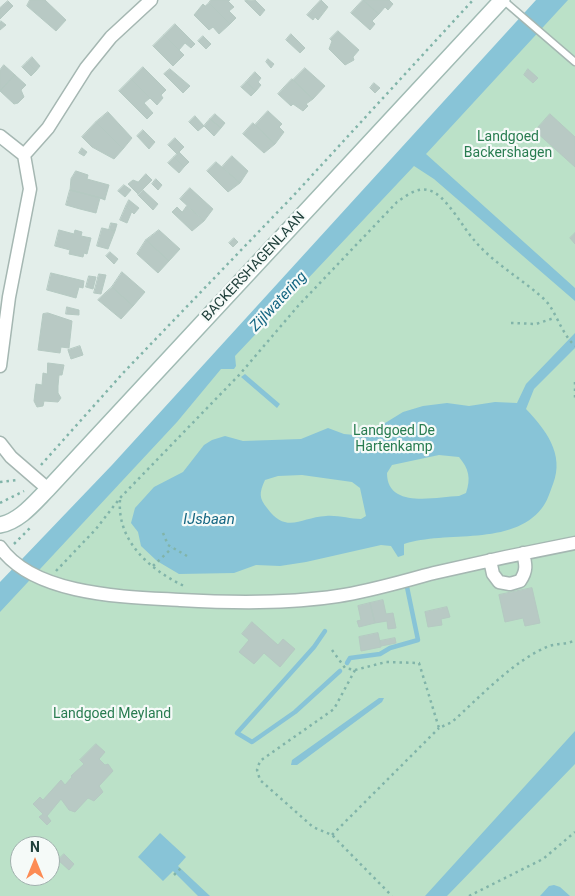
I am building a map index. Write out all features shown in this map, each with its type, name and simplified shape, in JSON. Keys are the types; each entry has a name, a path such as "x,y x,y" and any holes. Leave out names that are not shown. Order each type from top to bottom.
{"street":[{"path":"24,155 48,128 86,68 105,45 151,0"},
{"name":"BACKERSHAGENLAAN","path":"0,525 25,512 48,489 502,0"},
{"path":"0,136 24,155 30,189 9,297 0,366"},
{"path":"0,443 48,489"},
{"path":"0,547 14,562 47,581 83,591 116,596 200,601 288,601 339,596 490,560 575,543"},
{"path":"490,560 493,574 499,582 510,584 520,581 525,574 526,567 523,553"}],"lane":[{"path":"502,0 575,62"}],"path":[{"path":"0,482 15,482 44,464 124,372 294,195 473,0"},
{"path":"47,581 96,529 120,498 240,374 298,306 397,202 413,191 429,190 440,196 474,241 502,268 545,300 566,338 575,346"},
{"path":"512,323 536,324 554,318"},
{"path":"575,382 575,398"},
{"path":"120,498 120,520 125,535 136,550 153,566 194,591 200,601"},
{"path":"163,533 172,548 187,556"},
{"path":"153,566 172,548"},
{"path":"332,835 439,728 452,722 520,663 550,646 570,643 575,640"},
{"path":"332,650 345,668 355,670 386,662 419,663 439,728"},
{"path":"355,670 334,709 260,761 257,770 260,780 313,827 332,835 392,896"},
{"path":"468,896 543,859 575,832"},
{"path":"174,875 183,866"}],"green space":[{"name":"Landgoed De Hartenkamp","path":"554,0 575,0 575,896 0,896 0,604"}],"water":[{"name":"Zijlwatering","path":"536,0 568,0 426,154 575,288 575,301 434,179 414,166 235,356 236,366 234,369 221,369 177,422 0,612 0,582 112,465"},
{"name":"IJsbaan","path":"575,333 575,348 534,389 526,409 540,425 555,452 557,462 553,484 542,508 529,520 514,528 496,533 421,540 404,544 404,555 398,557 391,546 381,545 306,562 280,566 256,565 234,573 179,574 157,561 141,546 138,532 131,523 135,508 154,487 183,472 204,445 212,440 225,436 243,441 301,439 328,428 344,434 364,436 403,412 423,406 447,403 469,406 495,402 517,403 526,384","holes":["439,455 459,457 462,461 469,478 466,493 459,496 426,499 414,498 395,492 389,484 387,473 392,465","302,475 352,482 360,488 366,516 361,519 330,516 317,517 295,523 281,521 274,516 262,501 261,492 265,480 278,476"]},
{"path":"245,374 280,404 277,408 241,377"},
{"path":"379,698 384,698 382,702 297,765 291,765 292,760"},
{"path":"575,731 575,764 447,896 425,896"},
{"path":"160,833 186,857 178,866 210,896 198,896 173,871 163,881 138,857"},
{"path":"549,886 560,887 570,896 540,896"}],"building":[{"path":"30,0 45,0 66,20 56,31 27,6"},
{"path":"211,0 230,0 228,1 234,7 229,11 236,18 230,24 209,3"},
{"path":"255,0 265,10 260,16 245,1"},
{"path":"321,0 328,7 318,20 315,17 313,20 307,15"},
{"path":"363,0 379,14 372,21 375,24 370,30 351,13"},
{"path":"363,0 389,0 393,4 388,10 385,7 379,14"},
{"path":"8,1 13,6 0,19 0,8"},
{"path":"209,3 230,24 219,34 213,27 209,30 194,15 203,4 205,6"},
{"path":"0,22 6,25 0,30"},
{"path":"175,24 195,44 191,48 185,43 179,50 164,35"},
{"path":"338,31 359,50 353,57 354,60 345,65 329,49 332,41 330,39"},
{"path":"291,34 305,48 300,53 286,40"},
{"path":"164,35 184,55 173,66 153,46"},
{"path":"203,36 211,44 206,49 198,41"},
{"path":"32,57 40,66 36,71 27,62"},
{"path":"268,59 274,64 271,68 266,62"},
{"path":"27,62 36,71 31,76 22,67"},
{"path":"4,65 15,75 0,91 0,70"},
{"path":"143,67 166,90 161,95 163,98 157,105 131,79"},
{"path":"305,68 325,86 313,99 293,80"},
{"path":"170,69 190,86 183,93 164,74"},
{"path":"528,69 538,78 533,83 524,75"},
{"path":"255,72 261,78 258,82 261,85 256,91 246,82"},
{"path":"15,75 26,85 21,90 24,97 14,104 0,91"},
{"path":"131,79 150,98 144,103 153,113 147,119 119,91"},
{"path":"292,79 313,99 306,104 308,106 303,111 293,104 291,106 278,94"},
{"path":"246,82 256,91 251,96 241,87"},
{"path":"374,83 380,88 375,93 370,88"},
{"path":"268,111 282,124 279,127 284,132 275,144 255,125"},
{"path":"108,112 132,138 123,149 96,122"},
{"path":"215,114 225,123 221,128 210,119"},
{"path":"550,114 575,137 575,167 535,131"},
{"path":"195,116 204,126 198,131 189,122"},
{"path":"210,119 221,128 214,136 204,126"},
{"path":"96,122 123,149 114,159 92,147 82,137"},
{"path":"253,123 275,144 264,153 243,134"},
{"path":"143,130 155,142 149,149 137,136"},
{"path":"175,138 184,147 177,154 168,145"},
{"path":"82,148 87,152 84,156 79,153"},
{"path":"179,152 189,162 184,167 174,157"},
{"path":"232,156 248,171 240,183 222,167"},
{"path":"174,157 184,167 179,173 168,163"},
{"path":"216,162 240,183 228,192 207,171"},
{"path":"76,171 88,175 87,179 109,185 105,199 70,190 71,179"},
{"path":"146,174 152,180 138,194 128,184 133,180 138,182"},
{"path":"156,179 162,185 158,190 152,184"},
{"path":"124,185 131,190 125,197 118,191"},
{"path":"190,188 213,209 204,221 180,199"},
{"path":"70,190 105,199 105,200 100,198 96,213 66,205"},
{"path":"143,190 158,204 153,210 138,195"},
{"path":"129,200 139,208 134,214 126,206"},
{"path":"126,206 132,211 127,223 120,220"},
{"path":"187,206 204,221 192,231 172,212 177,207 182,212"},
{"path":"111,223 117,224 115,231 109,230"},
{"path":"102,228 115,231 108,249 97,246"},
{"path":"59,230 74,234 75,230 82,232 81,236 91,238 87,254 84,253 83,257 69,254 70,250 55,246"},
{"path":"159,230 180,249 169,261 146,240"},
{"path":"575,233 575,244 570,238"},
{"path":"234,238 238,242 233,247 229,243"},
{"path":"146,240 169,261 158,273 137,254"},
{"path":"110,252 118,259 114,264 106,256"},
{"path":"122,272 145,292 133,306 112,287"},
{"path":"51,273 84,281 83,288 79,287 76,298 47,290"},
{"path":"99,274 106,275 101,294 94,293"},
{"path":"89,276 96,277 93,289 86,287"},
{"path":"112,287 133,306 121,319 98,300"},
{"path":"67,307 79,310 79,315 66,314"},
{"path":"48,313 72,321 69,348 61,347 60,353 38,350 43,314"},
{"path":"80,346 83,355 71,359 68,350"},
{"path":"48,363 64,365 62,375 59,375 58,386 58,393 61,398 58,402 44,401 43,406 37,407 34,401 36,384 42,385 43,373 47,374"},
{"path":"532,588 540,623 525,626 523,618 505,622 499,595"},
{"path":"383,600 386,614 393,613 396,628 388,629 387,621 375,623 370,603"},
{"path":"370,603 375,623 359,627 357,621 361,620 358,606"},
{"path":"447,607 450,617 441,619 442,625 428,627 425,612"},
{"path":"252,622 278,645 283,639 295,649 280,667 264,653 254,664 239,652 249,640 242,634"},
{"path":"378,633 381,647 361,651 359,637"},
{"path":"395,638 396,643 381,646 380,641"},
{"path":"96,744 105,752 99,759 105,765 108,764 113,771 99,786 103,792 94,801 88,798 75,812 69,810 61,799 47,816 51,821 47,825 39,817 43,814 33,804 40,797 43,800 61,780 65,785 71,776 84,764 80,760"},
{"path":"64,854 74,864 69,870 60,862 60,858"}],"waterway":[{"path":"347,663 350,658 380,654 390,648 418,640 407,587"},
{"path":"325,631 314,647 237,733 252,742 295,712 340,671"}],"park label":[{"name":"Landgoed Backershagen","path":"508,146"},
{"name":"Landgoed Meyland","path":"112,714"}]}
